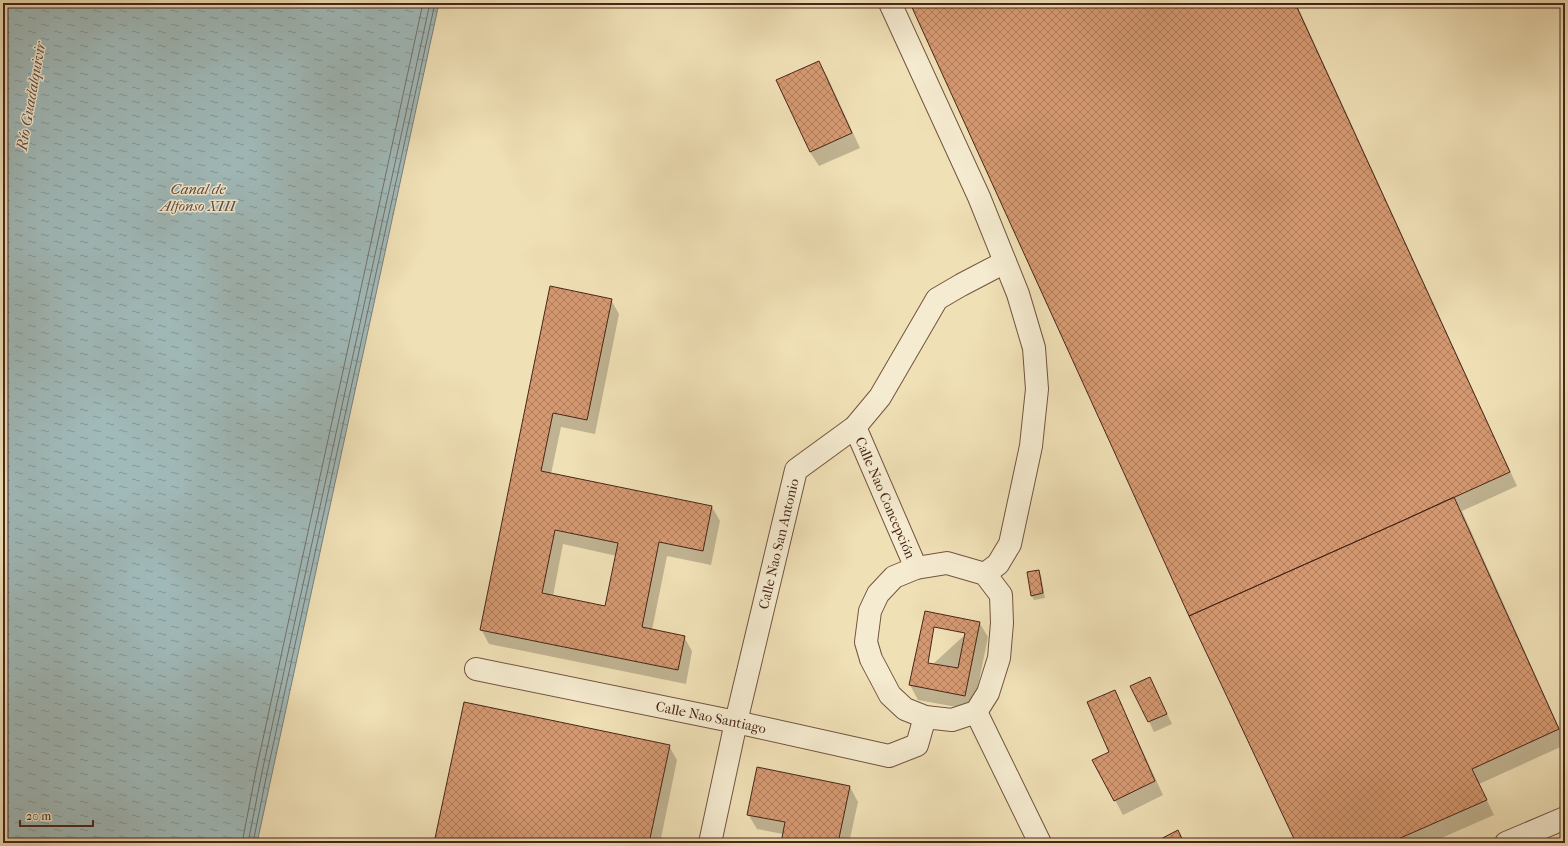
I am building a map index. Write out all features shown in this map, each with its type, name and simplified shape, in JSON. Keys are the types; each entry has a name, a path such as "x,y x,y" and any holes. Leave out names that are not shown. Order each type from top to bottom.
{"street":[{"path":"890,3 979,197 1018,294 1034,348 1037,389 1031,446 1010,544 998,564 985,574 1001,595 1002,623 999,658 988,693 976,712 1040,843"},
{"name":"Calle Nao San Antonio","path":"710,843 736,722 796,470 855,427 880,397 937,299 1004,262"},
{"name":"Calle Nao Concepción","path":"855,427 916,568"},
{"name":"Calle Nao Concepción","path":"976,712 952,720 925,717 905,709 890,695 871,659 866,642 870,611 878,594 894,577 916,568 947,563 985,574"},
{"name":"Calle Nao Santiago","path":"476,669 736,722 890,756 917,745 925,717"},
{"path":"1506,843 1565,818"}],"water":[{"name":"Canal de Alfonso XIII","path":"3,3 439,3 257,843 3,843"}],"building":[{"path":"910,3 1295,3 1510,472 1189,616"},
{"path":"819,61 852,133 810,152 776,80"},
{"path":"550,286 612,299 587,420 553,413 541,471 712,506 703,551 659,542 642,627 685,636 678,670 480,630","holes":["555,530 618,543 605,606 542,593"]},
{"path":"1454,497 1559,729 1472,769 1487,800 1389,843 1296,843 1189,616"},
{"path":"1039,570 1043,593 1031,596 1027,572"},
{"path":"925,611 980,622 965,696 909,685"},
{"path":"934,627 965,633 958,668 928,663"},
{"path":"1150,677 1167,714 1148,722 1130,686"},
{"path":"1115,690 1155,781 1114,801 1092,760 1109,752 1087,702"},
{"path":"464,702 670,745 649,843 434,843"},
{"path":"757,767 850,786 838,843 781,843 785,822 747,815"},
{"path":"1178,830 1184,843 1153,843"}],"water label":[{"name":"Río Guadalquivir","path":"31,96"}]}
